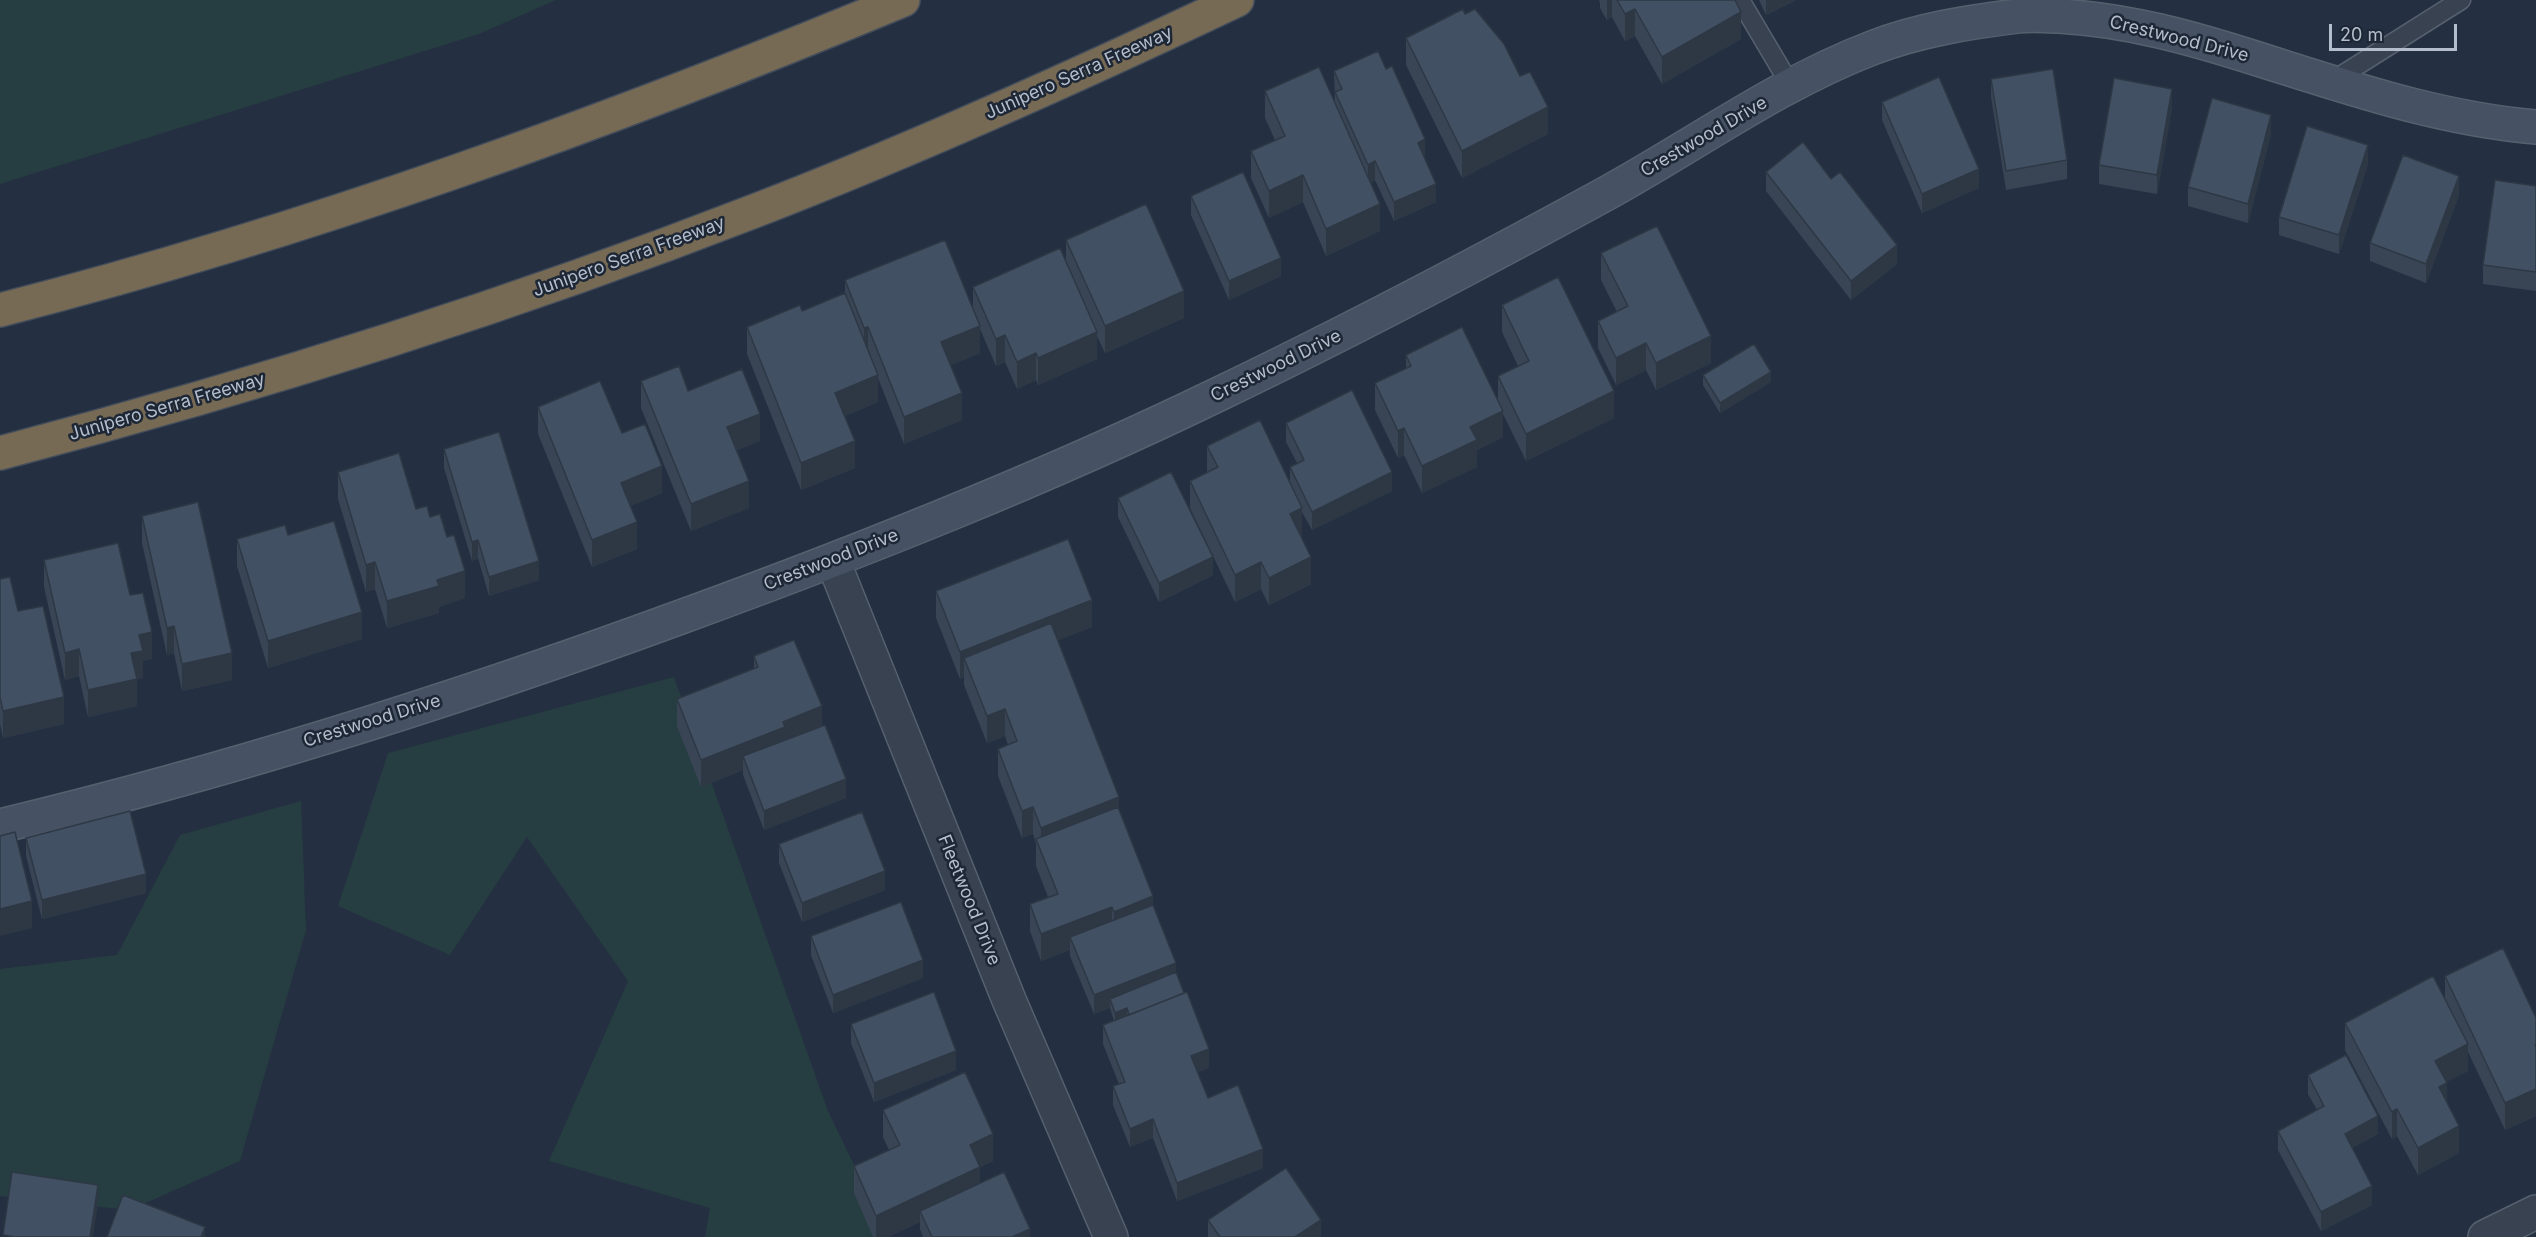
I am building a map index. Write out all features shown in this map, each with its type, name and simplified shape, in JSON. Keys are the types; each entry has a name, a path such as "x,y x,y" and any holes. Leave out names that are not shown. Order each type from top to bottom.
{"highway":[{"path":"0,310 206,253 469,168 732,70 903,0"},
{"name":"Junipero Serra Freeway","path":"0,453 178,404 419,331 641,253 759,209 929,140 1095,67 1236,0"}],"street":[{"name":"Crestwood Drive","path":"0,826 74,808 378,721 604,645 833,561 1022,484 1216,396 1457,274 1618,187 1807,76 1877,45 1951,26 2028,15 2118,22 2193,39 2409,106 2492,124 2536,128"},
{"name":"Fleetwood Drive","path":"833,561 1009,1000 1111,1237"},
{"path":"2485,1237 2536,1212"}],"lane":[{"path":"1740,0 1791,86"},
{"path":"2331,82 2461,0"}],"green space":[{"path":"0,0 556,0 479,34 0,184"},
{"path":"674,677 828,1111 889,1237 705,1237 710,1208 549,1161 628,981 527,837 450,955 338,906 388,753"},
{"path":"301,801 306,930 240,1161 130,1210 0,1196 0,969 117,955 180,835"}],"building":[{"path":"1617,0 1735,0 1741,12 1662,57 1635,9 1625,14"},
{"path":"1463,9 1465,14 1475,9 1504,44 1520,76 1530,72 1548,107 1462,151 1406,38"},
{"path":"1378,51 1386,69 1392,66 1425,139 1418,143 1436,184 1394,202 1375,161 1368,165 1335,92 1342,89 1334,71"},
{"path":"1319,67 1380,204 1326,229 1303,175 1269,191 1251,151 1285,136 1265,91"},
{"path":"2053,69 2067,160 2006,171 1991,79"},
{"path":"1939,77 1979,169 1922,194 1882,102"},
{"path":"2114,78 2172,89 2157,175 2099,165"},
{"path":"2212,98 2271,115 2248,204 2188,187"},
{"path":"2307,126 2368,145 2339,235 2279,217"},
{"path":"1803,142 1831,179 1840,172 1897,245 1851,281 1766,172"},
{"path":"2403,155 2459,176 2426,264 2370,243"},
{"path":"1243,172 1281,258 1229,281 1191,196"},
{"path":"2495,180 2536,186 2536,272 2483,265"},
{"path":"1146,204 1184,291 1105,326 1066,240"},
{"path":"1657,226 1711,336 1656,363 1646,343 1616,358 1598,321 1628,306 1601,253"},
{"path":"945,240 980,326 941,342 962,393 904,417 868,327 864,328 845,280"},
{"path":"1060,248 1097,332 1038,358 1036,353 1017,362 1005,335 996,339 973,287"},
{"path":"1558,277 1614,391 1526,434 1498,376 1529,361 1502,305"},
{"path":"845,293 878,375 835,393 855,441 801,463 747,327 800,305 802,311"},
{"path":"1462,327 1503,411 1470,427 1477,440 1422,466 1404,428 1398,431 1375,383 1411,366 1406,355"},
{"path":"1754,344 1771,372 1720,403 1703,375"},
{"path":"679,366 688,391 742,369 760,414 727,427 749,481 691,504 641,381"},
{"path":"600,381 622,433 645,424 662,466 621,483 637,522 592,540 538,407"},
{"path":"1352,390 1392,472 1312,512 1290,467 1304,460 1286,423"},
{"path":"1260,420 1302,508 1290,514 1311,557 1269,578 1261,562 1235,575 1190,481 1218,467 1207,446"},
{"path":"499,432 539,561 489,577 478,540 472,542 444,449"},
{"path":"399,453 416,509 427,506 430,517 440,514 447,537 454,535 465,571 437,580 439,586 387,601 375,562 366,565 338,472"},
{"path":"1171,472 1213,557 1159,583 1118,498"},
{"path":"198,502 232,653 182,664 174,626 167,628 142,516"},
{"path":"334,521 362,612 268,641 237,539 285,525 288,535"},
{"path":"1068,539 1092,600 960,652 936,591"},
{"path":"118,543 130,595 143,593 152,632 139,635 143,651 131,653 137,679 88,690 79,649 65,653 44,560"},
{"path":"10,577 18,611 43,606 64,697 3,711 0,697 0,579"},
{"path":"1051,623 1119,797 1041,828 1033,807 1022,811 998,749 1017,741 1005,709 987,716 964,658"},
{"path":"794,640 822,706 783,722 785,727 701,760 677,699 758,667 754,656"},
{"path":"825,725 846,779 764,811 743,756"},
{"path":"1118,807 1153,896 1114,912 1112,907 1041,934 1030,904 1058,894 1036,839"},
{"path":"130,811 146,874 42,900 26,838"},
{"path":"862,812 885,871 802,903 779,844"},
{"path":"15,832 32,901 0,909 0,836"},
{"path":"901,902 923,960 833,995 811,936"},
{"path":"1153,905 1176,963 1094,995 1070,937"},
{"path":"2503,948 2536,1018 2536,1089 2505,1103 2445,976"},
{"path":"1176,972 1184,993 1129,1015 1127,1008 1115,1013 1110,999"},
{"path":"2433,976 2468,1044 2435,1061 2447,1083 2439,1087 2459,1126 2418,1148 2397,1109 2392,1112 2345,1023"},
{"path":"934,992 956,1051 874,1083 851,1024"},
{"path":"1187,992 1209,1049 1191,1056 1208,1098 1238,1085 1263,1149 1177,1183 1153,1119 1130,1129 1113,1086 1125,1082 1103,1025"},
{"path":"2346,1055 2378,1116 2345,1134 2372,1186 2321,1212 2278,1131 2324,1106 2308,1075"},
{"path":"965,1072 993,1134 970,1145 980,1167 876,1216 854,1166 900,1145 883,1110"},
{"path":"1286,1168 1321,1220 1295,1237 1220,1237 1208,1220"},
{"path":"12,1172 98,1185 90,1237 3,1235"},
{"path":"1004,1172 1030,1229 1012,1237 932,1237 920,1211"},
{"path":"123,1195 205,1227 201,1237 107,1237"}]}
